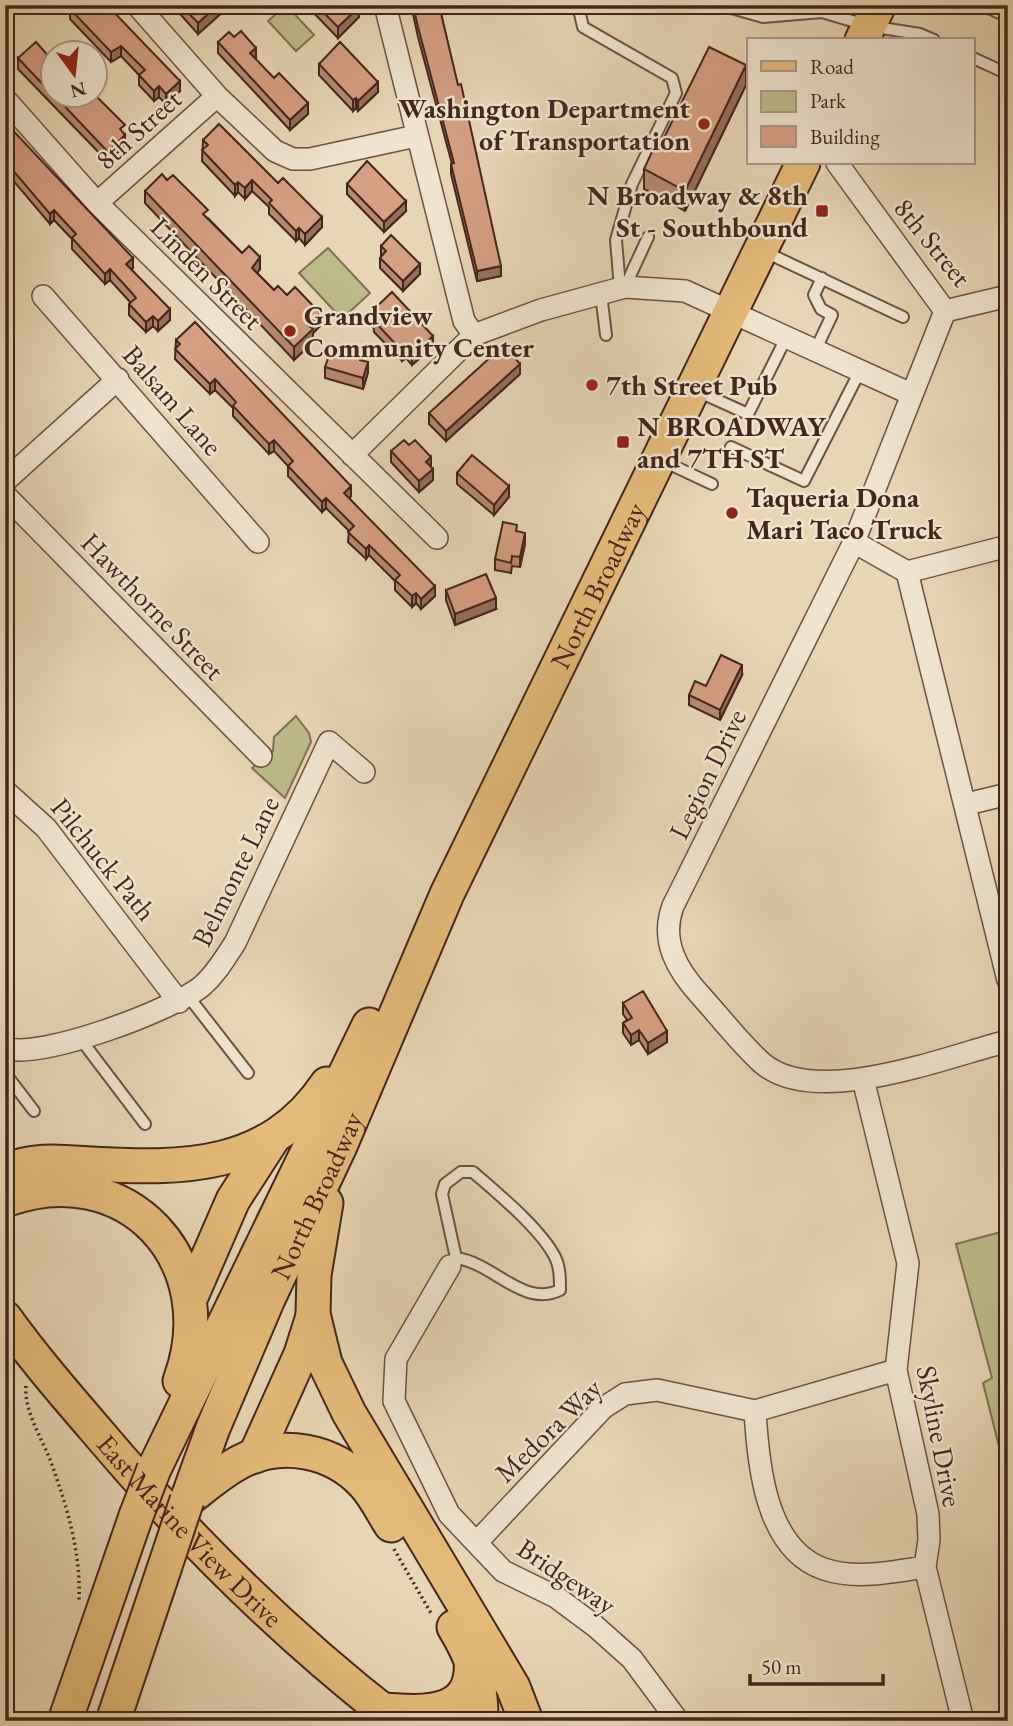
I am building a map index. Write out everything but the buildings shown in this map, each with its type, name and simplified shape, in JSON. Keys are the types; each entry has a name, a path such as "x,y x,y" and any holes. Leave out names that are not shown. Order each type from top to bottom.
{"main road":[{"name":"North Broadway","path":"113,1721 213,1428 268,1299 340,1146 447,894 802,164"},
{"name":"North Broadway","path":"154,1469 374,1015 447,894"},
{"path":"14,1187 52,1162 179,1167 238,1154 277,1133 305,1111 323,1090 374,1015"},
{"path":"190,1299 233,1200 277,1133"},
{"path":"255,1456 301,1354 313,1314 319,1239 340,1146"},
{"path":"5,1211 14,1200 14,1187"},
{"path":"14,1187 85,1189 118,1202 139,1215 174,1255 190,1299 193,1326 188,1358 168,1413 154,1469 65,1721"},
{"path":"313,1314 323,1356 339,1395 513,1687 526,1721"},
{"name":"East Marine View Drive","path":"8,1316 162,1508 260,1605 389,1715"},
{"path":"187,1500 233,1467 255,1456 277,1451 307,1452 330,1459 354,1474 373,1495 471,1656 479,1689 481,1721"},
{"path":"389,1715 427,1713 451,1705 469,1684 472,1673 471,1656"},
{"path":"513,1687 519,1721"}],"street":[{"path":"137,5 217,96 275,151 293,159 310,159 416,136"},
{"path":"385,5 464,321 474,335"},
{"name":"8th Street","path":"97,203 217,96"},
{"name":"Linden Street","path":"5,99 97,203 437,538"},
{"name":"8th Street","path":"839,164 945,311 1008,296"},
{"path":"352,455 474,335 541,310 615,290 685,291 911,394"},
{"name":"Balsam Lane","path":"43,296 258,542"},
{"name":"Legion Drive","path":"945,311 854,542 667,921 668,938 682,975 763,1063 801,1082 824,1084 863,1079 1008,1041"},
{"path":"5,481 118,379"},
{"name":"Hawthorne Street","path":"5,495 261,757"},
{"path":"854,542 907,572 1008,546"},
{"path":"907,572 967,804 1008,980"},
{"name":"Belmonte Lane","path":"5,1048 14,1051 39,1049 136,1020 183,999 221,965 235,943 329,742 364,772"},
{"name":"Pilchuck Path","path":"5,791 46,828 183,999"},
{"path":"967,804 1008,794"},
{"name":"Skyline Drive","path":"863,1079 908,1263 896,1370 928,1514 929,1540 925,1567 963,1721"},
{"name":"Bridgeway","path":"453,1262 396,1359 394,1401 449,1514 503,1571 556,1597 595,1626 632,1659 678,1721"},
{"name":"Medora Way","path":"477,1542 603,1408 625,1394 657,1390 755,1411 896,1370"},
{"path":"755,1411 758,1455 776,1524 793,1549 825,1570 848,1574 874,1575 925,1567"}],"lane":[{"path":"578,5 583,27 672,78 676,93 632,184 616,240 615,290 606,334"},
{"path":"721,5 763,17 822,12 920,33 930,38"},
{"path":"982,5 1008,17"},
{"path":"974,58 1008,74"},
{"path":"615,290 648,237"},
{"path":"760,249 904,317"},
{"path":"815,351 832,315 816,303 814,295 822,278"},
{"path":"692,389 748,414 786,338"},
{"path":"731,447 804,481 860,371"},
{"path":"658,459 712,484"},
{"path":"183,999 248,1073"},
{"path":"78,1037 145,1124"},
{"path":"5,1073 34,1111"},
{"path":"473,1171 531,1227 555,1256 560,1272 560,1290 547,1296 526,1292 473,1260 453,1262 442,1194 444,1184 461,1172 473,1171"}],"path":[{"path":"26,1380 28,1406 51,1461 76,1545 80,1579 78,1612"},
{"path":"392,1547 434,1618"}],"green space":[{"path":"286,5 314,35 296,51 268,21"},
{"path":"328,248 370,293 342,319 299,273"},
{"path":"296,716 309,733 311,742 285,798 252,768 273,751 274,737"},
{"path":"1008,1230 1008,1482 983,1383 992,1378 956,1244"}],"place":[{"name":"Washington Department of Transportation","path":"704,124"},
{"name":"N Broadway & 8th St - Southbound","path":"822,211"},
{"name":"Grandview Community Center","path":"290,331"},
{"name":"7th Street Pub","path":"592,385"},
{"name":"N BROADWAY and 7TH ST","path":"623,442"},
{"name":"Taqueria Dona Mari Taco Truck","path":"732,513"}]}
